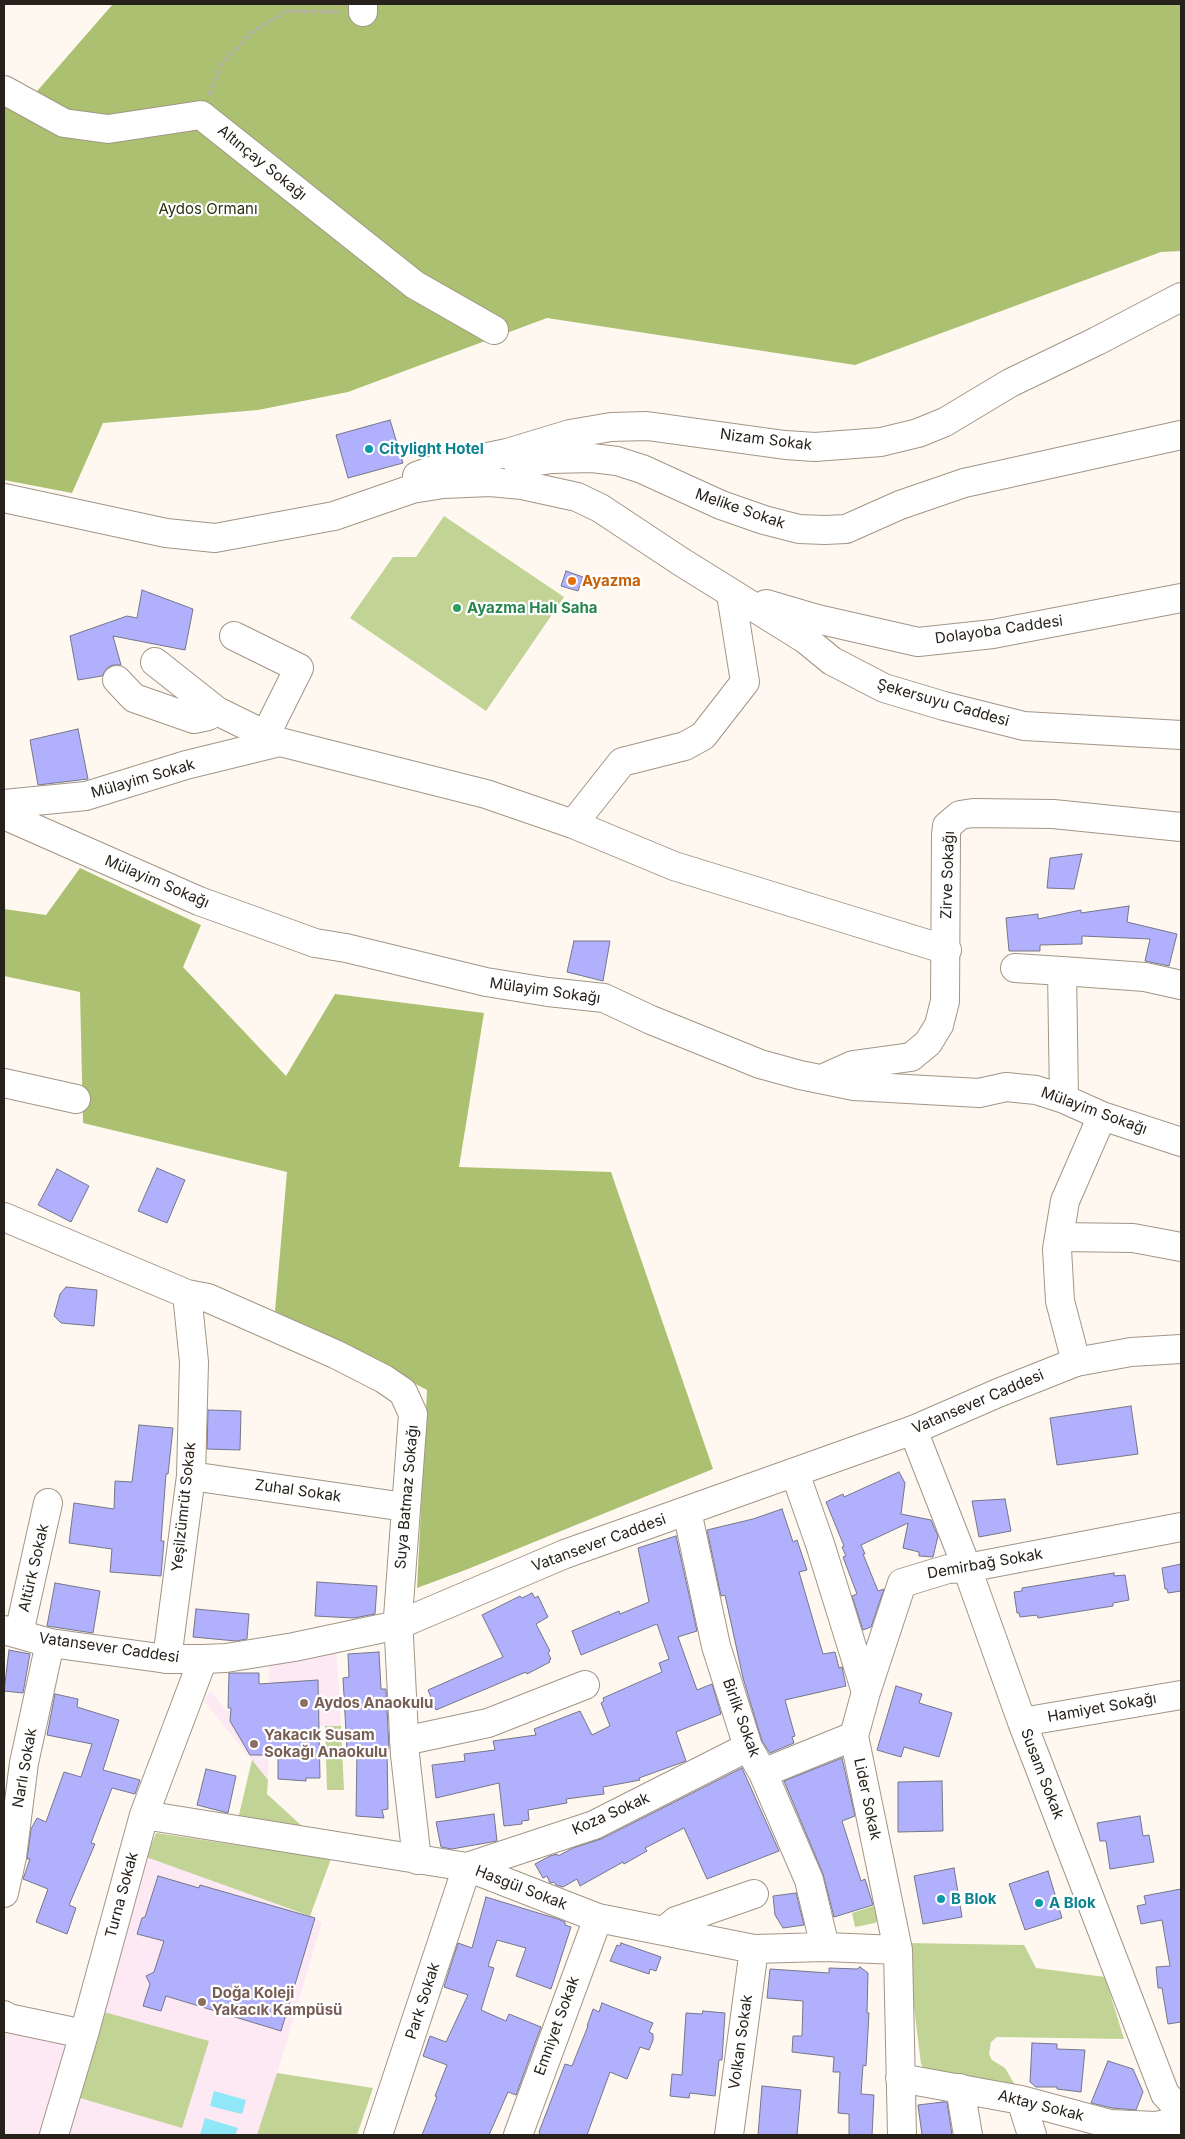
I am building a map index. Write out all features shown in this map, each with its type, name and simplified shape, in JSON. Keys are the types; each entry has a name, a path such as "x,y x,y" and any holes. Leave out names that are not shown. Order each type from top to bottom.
{"street":[{"path":"4,90 64,122 108,129 201,115"},
{"name":"Altınçay Sokağı","path":"201,115 415,285 494,330"},
{"name":"Nizam Sokak","path":"361,507 400,484 444,466 507,453 570,434 610,427 646,426 785,445 814,447 881,442 918,434 945,422 1010,384 1181,297"},
{"name":"Melike Sokak","path":"443,484 522,463 552,459 592,458 618,462 642,469 721,505 764,520 799,529 846,529 900,505 964,483 1181,435"},
{"name":"Şekersuyu Caddesi","path":"443,484 490,482 522,484 577,497 600,508 731,594 805,639 832,661 884,688 944,706 1024,726 1181,735"},
{"path":"4,498 166,533 215,538 334,516 412,489 443,484"},
{"path":"573,824 622,762 686,746 703,736 745,682 731,594"},
{"name":"Dolayoba Caddesi","path":"731,594 817,619 918,642 993,634 1181,598"},
{"path":"234,636 299,668 273,739"},
{"path":"155,662 217,711 273,739 486,794 573,824 674,866 946,950"},
{"path":"116,680 134,698 194,719 208,716 217,711"},
{"name":"Mülayim Sokak","path":"4,804 86,796 273,739"},
{"name":"Zirve Sokağı","path":"822,1079 853,1065 911,1057 928,1043 939,1026 945,1001 946,835 947,826 960,815 973,813 1053,814 1181,827"},
{"name":"Mülayim Sokağı","path":"4,815 199,901 315,943 346,948 486,982 548,992 604,998 651,1020 760,1064 822,1079 854,1086 979,1093 1006,1087 1036,1090 1064,1099 1102,1116 1181,1142"},
{"path":"1015,968 1145,977 1181,985"},
{"path":"1062,971 1064,1099"},
{"path":"4,1083 76,1099"},
{"path":"1076,1362 1060,1301 1056,1249 1065,1201 1102,1116"},
{"name":"Suya Batmaz Sokağı","path":"4,1217 187,1294 208,1298 335,1354 384,1378 403,1392 413,1414 398,1624 404,1741 417,1860"},
{"path":"1059,1237 1133,1238 1181,1247"},
{"name":"Yeşilzümrüt Sokak","path":"167,1659 191,1476 194,1362 187,1294"},
{"name":"Vatansever Caddesi","path":"11,1632 50,1643 167,1659 203,1659 226,1658 294,1647 398,1624 565,1554 913,1430 1076,1362 1131,1352 1181,1349"},
{"name":"Susam Sokak","path":"913,1430 968,1568 1022,1722 1165,2094 1181,2112"},
{"path":"795,1473 820,1544 866,1692"},
{"name":"Zuhal Sokak","path":"191,1476 405,1507"},
{"name":"Altürk Sokak","path":"11,1632 48,1503"},
{"name":"Birlik Sokak","path":"687,1511 716,1646 748,1747 762,1773 809,1880 825,1947"},
{"name":"Demirbağ Sokak","path":"866,1692 902,1582 948,1569 968,1568 1181,1528"},
{"name":"Narlı Sokak","path":"4,1893 12,1857 14,1763 50,1643"},
{"name":"Turna Sokak","path":"54,2135 84,2034 144,1815 203,1659"},
{"path":"404,1741 488,1723 585,1685"},
{"name":"Lider Sokak","path":"866,1692 854,1736 898,1950 902,2135"},
{"name":"Hamiyet Sokağı","path":"1022,1722 1181,1695"},
{"path":"762,1773 854,1736"},
{"name":"Koza Sokak","path":"468,1867 594,1825 748,1747"},
{"name":"Hasgül Sokak","path":"144,1815 468,1867 598,1918 754,1949 825,1947 898,1950"},
{"name":"Park Sokak","path":"378,2135 468,1867"},
{"path":"664,1931 676,1921 754,1894"},
{"name":"Emniyet Sokak","path":"518,2135 598,1918"},
{"name":"Volkan Sokak","path":"729,2135 754,1949"},
{"path":"4,2015 8,2018 84,2034"},
{"name":"Aktay Sokak","path":"900,2078 1020,2100 1110,2124 1156,2126 1181,2120"},
{"path":"960,2088 968,2135"},
{"path":"1020,2100 1032,2135"}],"path":[{"path":"201,115 222,65 251,33 258,28 286,11 363,8"}],"shaded area":[{"name":"Aydos Anaokulu","path":"336,1648 341,1726 269,1727 268,1780 204,1701 210,1691 227,1711 269,1712 269,1661"},
{"name":"Doğa Koleji Yakacık Kampüsü","path":"146,1857 322,1922 259,2135 69,2135"},
{"path":"4,2027 62,2040 68,2046 41,2135 4,2135"}],"green space":[{"name":"Aydos Ormanı","path":"113,4 1181,4 1181,251 1161,252 855,365 547,318 348,392 258,410 103,423 72,493 4,480 4,106 18,113"},
{"name":"Ayazma Halı Saha","path":"444,516 564,597 486,711 350,618 393,557 416,557"},
{"path":"80,868 201,925 183,967 286,1076 335,994 484,1013 459,1167 611,1172 713,1469 417,1588 427,1390 275,1311 287,1172 83,1123 80,992 4,976 4,909 46,915"},
{"path":"325,1726 341,1726 344,1790 327,1790"},
{"path":"252,1760 268,1780 267,1794 302,1826 238,1819"},
{"path":"156,1833 331,1859 310,1916 146,1857"},
{"path":"872,1879 880,1919 875,1923 855,1927 852,1913 874,1906 868,1880"},
{"path":"906,1943 1024,1945 1036,1968 1105,1977 1124,2039 997,2037 991,2042 989,2054 992,2060 1005,2068 1015,2085 925,2070 921,2064"},
{"path":"104,2012 209,2041 182,2128 80,2098"},
{"path":"277,2073 373,2088 357,2135 257,2135"}],"water":[{"path":"214,2091 246,2100 242,2114 210,2106"},
{"path":"205,2118 238,2128 235,2135 200,2135"}],"building":[{"name":"Citylight Hotel","path":"390,420 403,463 348,478 336,435"},
{"name":"Ayazma","path":"566,571 583,577 578,591 561,586"},
{"path":"142,590 193,609 185,650 113,636 121,665 113,665 107,668 102,676 78,680 70,636 127,616 137,618"},
{"path":"78,729 88,779 38,785 30,740"},
{"path":"1082,854 1074,889 1047,888 1050,858"},
{"path":"1129,906 1127,922 1177,934 1169,966 1145,961 1150,939 1082,936 1082,944 1040,945 1040,951 1009,951 1006,918 1038,914 1038,919 1081,910 1081,913"},
{"path":"574,941 610,941 603,981 567,972"},
{"path":"157,1168 185,1180 167,1223 138,1211"},
{"path":"57,1169 89,1186 71,1222 38,1205"},
{"path":"66,1287 97,1290 94,1326 61,1323 54,1316 60,1294"},
{"path":"1131,1406 1138,1454 1057,1465 1050,1418"},
{"path":"208,1410 241,1411 240,1450 207,1449"},
{"path":"139,1425 173,1428 168,1474 166,1474 161,1541 164,1541 161,1576 110,1572 112,1549 69,1543 74,1503 114,1509 115,1481 132,1482"},
{"path":"899,1472 905,1483 901,1514 931,1520 938,1536 933,1557 919,1556 919,1552 903,1548 908,1523 861,1545 878,1591 884,1589 871,1627 863,1630 852,1596 857,1594 843,1557 846,1556 842,1547 844,1546 826,1502 843,1494 844,1497"},
{"path":"1005,1499 1011,1531 979,1537 972,1501"},
{"path":"782,1509 793,1542 797,1540 807,1570 799,1572 823,1654 835,1652 839,1668 842,1667 846,1686 785,1700 795,1736 792,1737 794,1743 770,1753 762,1741 743,1678 725,1595 721,1596 707,1530 753,1519"},
{"path":"676,1536 697,1631 678,1637 697,1690 712,1684 721,1714 676,1732 686,1761 639,1778 640,1780 603,1787 604,1794 566,1799 567,1803 528,1810 529,1820 522,1821 522,1824 504,1826 499,1783 436,1798 432,1765 465,1761 464,1754 495,1750 493,1741 536,1735 534,1729 580,1711 592,1735 610,1726 601,1703 604,1701 603,1698 662,1672 659,1663 669,1659 657,1624 581,1655 572,1631 619,1611 620,1614 649,1602 638,1548"},
{"path":"1181,1564 1181,1591 1168,1593 1167,1589 1165,1589 1162,1568"},
{"path":"1114,1573 1114,1576 1125,1575 1129,1600 1113,1603 1113,1606 1038,1618 1037,1615 1020,1617 1019,1613 1017,1613 1014,1592 1022,1591 1022,1588"},
{"path":"317,1582 377,1586 375,1614 354,1618 315,1616"},
{"path":"55,1583 100,1591 93,1633 47,1626"},
{"path":"532,1593 535,1598 538,1596 548,1617 536,1624 550,1651 548,1653 551,1659 549,1660 550,1662 527,1674 526,1672 436,1710 428,1690 503,1657 482,1615 520,1596 522,1598"},
{"path":"196,1609 249,1614 247,1639 236,1641 193,1637"},
{"path":"9,1650 30,1654 23,1693 4,1691"},
{"path":"379,1652 381,1689 386,1689 389,1749 387,1749 388,1809 382,1810 384,1818 356,1816 357,1750 347,1751 343,1678 349,1677 348,1654"},
{"path":"229,1673 259,1673 259,1684 318,1680 320,1778 306,1778 306,1781 278,1779 278,1755 250,1755 230,1721 231,1708 228,1708"},
{"path":"896,1686 922,1694 919,1703 952,1713 939,1757 904,1747 901,1757 877,1750"},
{"path":"55,1694 78,1699 77,1707 119,1720 103,1770 140,1780 135,1794 112,1788 91,1843 95,1844 69,1905 76,1908 67,1934 36,1922 48,1889 23,1879 30,1859 27,1859 31,1829 37,1818 46,1822 64,1772 81,1777 92,1744 47,1735"},
{"path":"842,1758 855,1816 842,1821 861,1881 865,1879 873,1905 834,1917 823,1874 784,1781"},
{"path":"742,1768 779,1851 707,1879 684,1828 645,1848 647,1851 624,1864 623,1862 580,1886 577,1879 563,1887 556,1885 554,1882 550,1883 547,1876 543,1878 535,1864 550,1856 557,1854 558,1856 573,1848 601,1839"},
{"path":"206,1769 236,1776 228,1813 197,1805"},
{"path":"942,1781 943,1831 898,1832 898,1782"},
{"path":"494,1814 497,1841 452,1849 441,1847 436,1822"},
{"path":"1140,1816 1143,1836 1149,1835 1154,1862 1110,1869 1106,1841 1100,1841 1097,1823"},
{"name":"B Blok","path":"954,1868 962,1917 923,1924 914,1876"},
{"name":"A Blok","path":"1048,1871 1062,1918 1025,1930 1009,1884"},
{"path":"158,1876 199,1888 200,1885 315,1918 281,2031 166,1996 161,2011 143,2006 150,1984 146,1976 154,1972 164,1941 137,1934 142,1918 145,1917"},
{"path":"1181,1889 1181,2022 1168,2024 1162,1988 1158,1988 1156,1967 1170,1966 1162,1920 1141,1924 1137,1906 1146,1904 1144,1896"},
{"path":"796,1893 804,1925 783,1928 775,1915 773,1896"},
{"path":"486,1897 558,1919 571,1927 551,1989 516,1976 526,1948 497,1940 488,1966 494,1968 481,2010 506,2021 509,2014 541,2027 516,2095 508,2092 489,2135 422,2135 447,2065 423,2056 430,2036 446,2042 468,1995 444,1987 458,1943 472,1948"},
{"path":"621,1943 661,1957 656,1971 650,1969 649,1974 610,1961 617,1945 620,1946"},
{"path":"860,1967 868,1973 867,2013 869,2013 866,2066 863,2065 861,2094 874,2095 872,2135 849,2135 849,2114 838,2113 840,2072 833,2072 834,2057 792,2052 793,2036 802,2036 803,2001 767,1998 770,1969 829,1973 829,1968 857,1969"},
{"path":"602,2003 653,2023 649,2032 653,2034 653,2040 649,2050 640,2047 627,2079 610,2072 587,2135 540,2135 539,2132 565,2064 572,2066 593,2009 599,2012"},
{"path":"703,2011 725,2013 722,2060 719,2060 715,2096 690,2093 689,2098 670,2096 672,2074 682,2075 686,2013 702,2014"},
{"path":"1032,2043 1057,2044 1057,2049 1085,2050 1081,2092 1057,2089 1057,2087 1036,2087 1030,2082"},
{"path":"1108,2061 1133,2069 1143,2092 1136,2110 1112,2108 1091,2103"},
{"path":"762,2086 801,2090 797,2135 758,2135"},
{"path":"947,2102 952,2135 922,2135 918,2105"}],"place":[{"name":"Citylight Hotel","path":"369,449"},
{"name":"Ayazma","path":"572,581"},
{"name":"Ayazma Halı Saha","path":"457,608"},
{"name":"Aydos Anaokulu","path":"304,1703"},
{"name":"Yakacık Susam Sokağı Anaokulu","path":"254,1744"},
{"name":"B Blok","path":"941,1899"},
{"name":"A Blok","path":"1039,1903"},
{"name":"Doğa Koleji Yakacık Kampüsü","path":"202,2002"}]}
